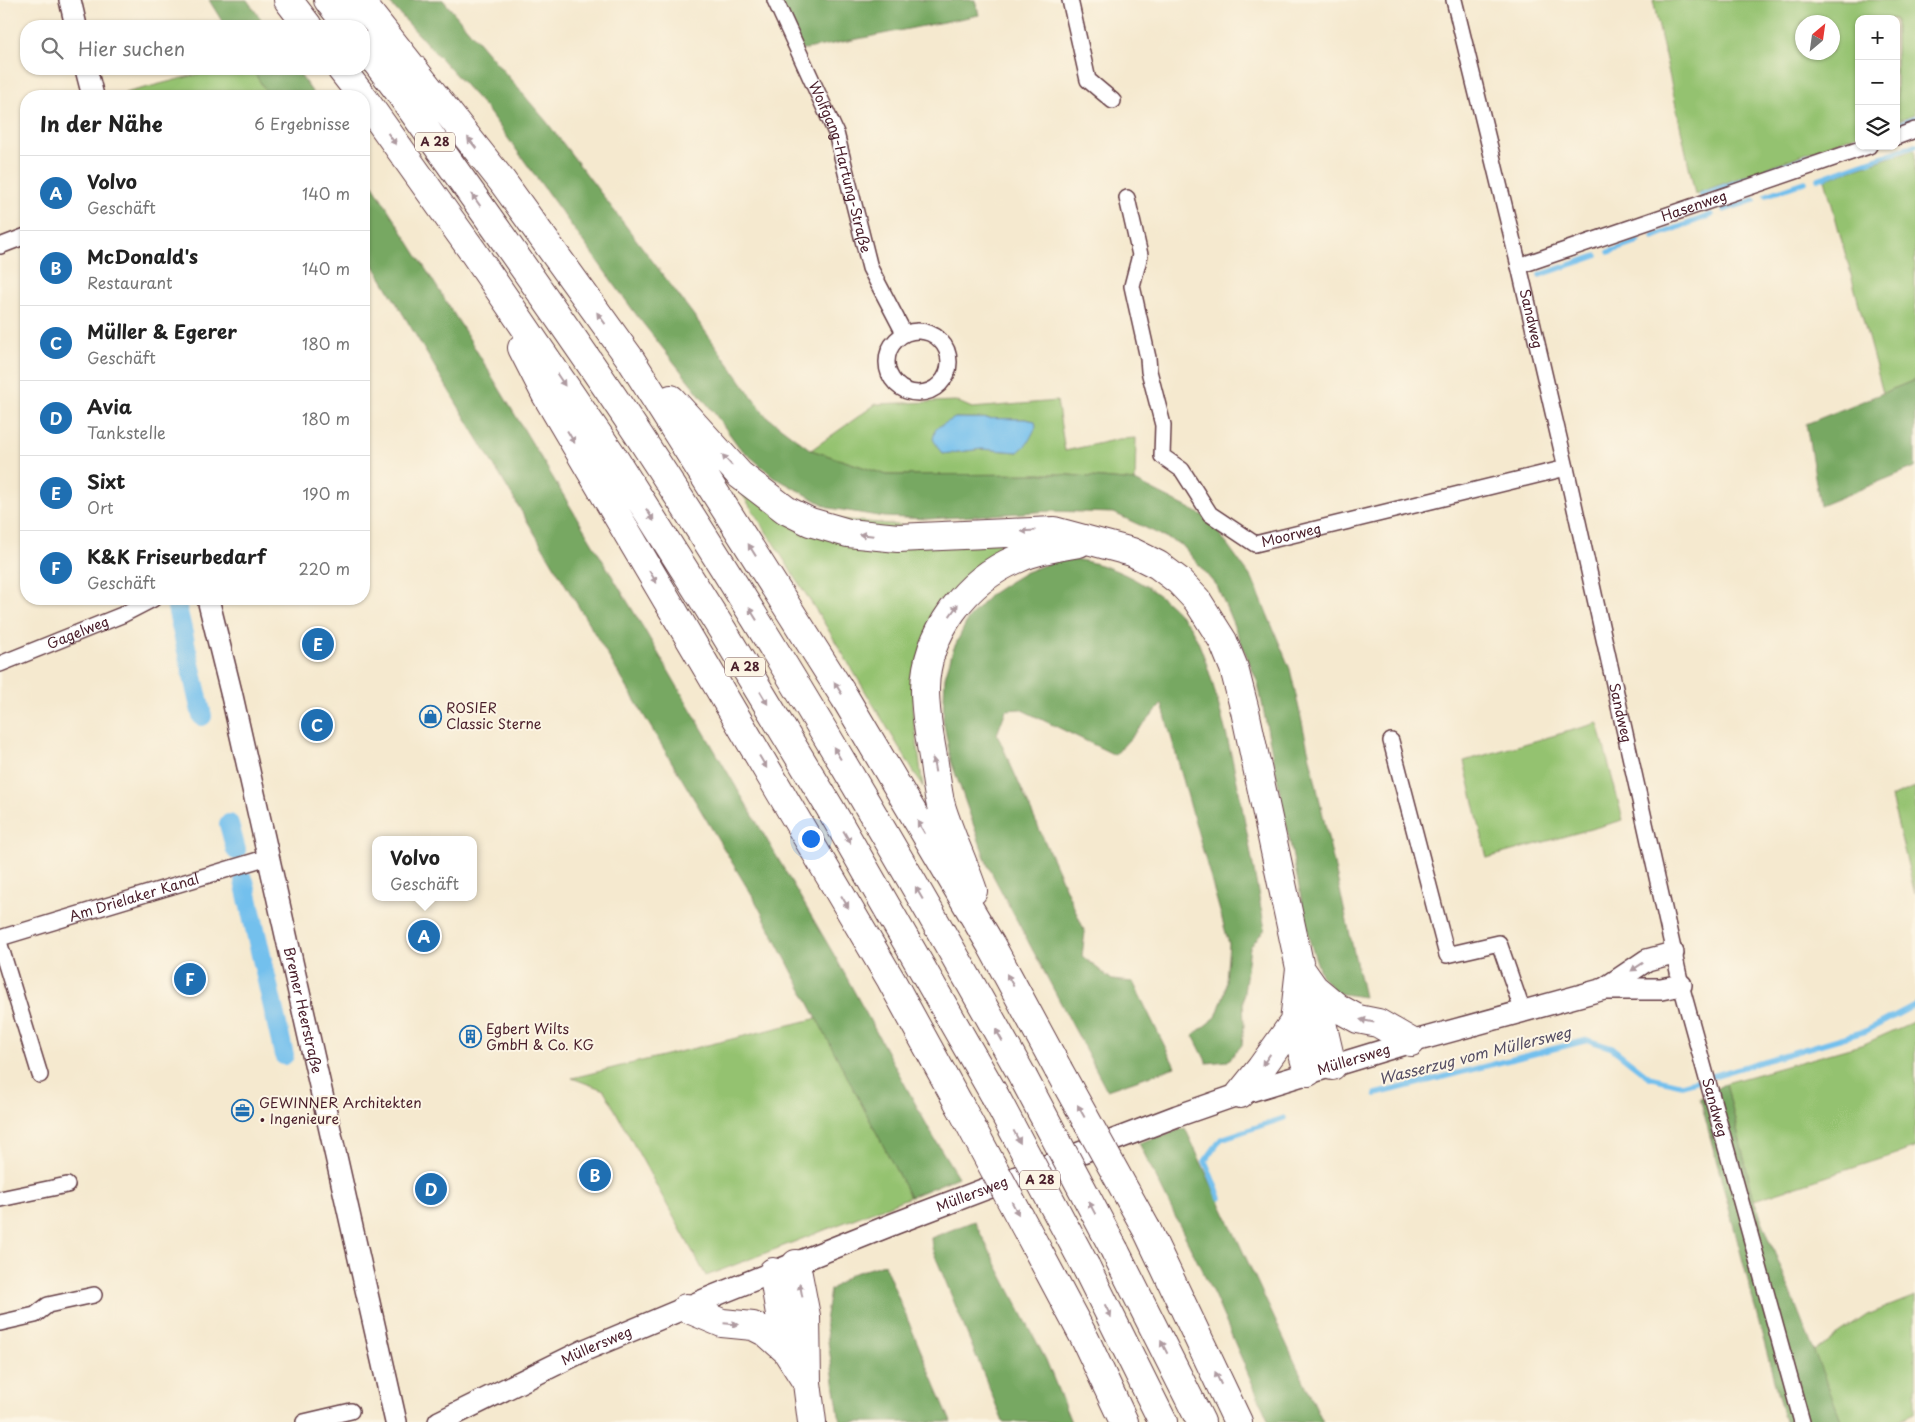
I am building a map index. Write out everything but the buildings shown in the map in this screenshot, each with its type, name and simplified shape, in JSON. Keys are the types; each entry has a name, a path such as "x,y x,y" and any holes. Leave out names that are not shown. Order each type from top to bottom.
{"highway":[{"path":"288,0 303,20"},
{"path":"328,0 343,20"},
{"path":"359,0 502,181 629,358 845,698 991,945 1148,1230 1238,1422"},
{"name":"A 28","path":"370,54 397,88 624,414 753,614 860,790 963,968 1115,1251 1202,1422"},
{"path":"345,75 357,90"},
{"name":"A 28","path":"370,107 474,253 612,455 723,631 830,808 994,1094 1086,1267 1163,1422"},
{"path":"474,253 546,395 891,980 1056,1284 1124,1422"},
{"path":"629,358 680,409 740,475 786,510 810,522 848,533 898,538 1054,531 1132,552 1158,565 1179,581 1197,600 1223,641 1234,668 1246,711 1307,978 1320,1069"},
{"path":"991,945 962,859 942,809 928,730 925,688 929,660 940,630 961,600 984,578 1017,558 1048,548 1093,541"},
{"path":"1240,1094 1294,1022 1307,978"},
{"path":"1307,978 1338,1008 1358,1019 1378,1023 1411,1042"},
{"path":"1294,1022 1320,1069"},
{"path":"784,1268 786,1350"},
{"path":"784,1268 806,1316 807,1383 812,1422"},
{"path":"686,1308 722,1323 753,1326 767,1333 786,1350 807,1383"},
{"path":"1085,1340 1107,1422"}],"street":[{"path":"70,0 75,20"},
{"name":"Wolfgang-Hartung-Straße","path":"775,0 836,133 870,268 904,333"},
{"path":"1070,0 1088,80 1114,101"},
{"name":"Sandweg","path":"1454,0 1566,468 1681,986 1802,1422"},
{"path":"87,75 91,90"},
{"path":"1900,136 1915,130"},
{"name":"Hasenweg","path":"1519,266 1857,150"},
{"name":"Moorweg","path":"1127,198 1140,255 1132,286 1148,358 1149,371 1163,425 1162,456 1182,470 1210,514 1255,544 1566,468"},
{"path":"0,246 20,238"},
{"path":"916,330 927,332 938,337 945,346 949,356 946,377 931,390 912,393 902,389 889,375 886,366 890,347 904,333 916,330"},
{"name":"Gagelweg","path":"0,664 122,615 141,605"},
{"name":"Bremer Heerstraße","path":"209,605 396,1422"},
{"path":"1391,741 1447,955 1499,943 1523,1012"},
{"name":"Am Drielaker Kanal","path":"0,938 268,857"},
{"path":"0,944 40,1075"},
{"name":"Müllersweg","path":"1604,989 1647,960 1674,953"},
{"name":"Müllersweg","path":"439,1422 586,1350 686,1308 1007,1180 1240,1094 1411,1042 1604,989 1661,989 1681,986"},
{"path":"0,1199 67,1185"},
{"path":"0,1323 35,1315 48,1305 94,1294"},
{"path":"304,1422 351,1411"}],"green space":[{"path":"209,0 247,0 262,20 221,20"},
{"path":"387,0 443,0 546,121 692,313 766,416 811,450 887,475 1058,474 1135,481 1208,518 1253,580 1290,669 1364,997 1336,993 1321,975 1310,942 1258,683 1218,588 1182,545 1114,513 1051,511 928,519 884,517 830,508 774,477 739,447 638,317 486,108"},
{"path":"775,0 975,0 979,15 797,51"},
{"path":"1653,0 1915,0 1915,114 1900,120 1900,15 1855,15 1855,135 1695,194"},
{"path":"195,75 256,75 265,90 137,90"},
{"path":"256,75 300,75 311,90 265,90"},
{"path":"1915,149 1915,380 1883,393 1825,179"},
{"path":"370,181 464,330 644,629 837,960 934,1138 958,1177 910,1197 757,904 370,259"},
{"path":"1915,380 1915,467 1820,506 1806,424"},
{"path":"956,401 972,408 1057,401 1065,451 1119,439 1136,438 1135,481 1058,474 887,475 811,450 876,404","holes":["955,418 1025,419 1035,421 1018,452 982,449 942,454"]},
{"path":"734,481 777,513 1039,539 956,587 912,706 923,787 823,621"},
{"path":"1063,558 1079,560 1111,569 1141,583 1155,592 1191,628 1207,665 1225,731 1238,787 1265,929 1250,947 1243,1000 1244,1025 1242,1045 1228,1061 1207,1063 1193,1035 1216,1017 1225,992 1229,944 1162,704 1115,755 1020,709 1006,710 997,734 1085,932 1082,956 1112,980 1133,982 1175,1067 1107,1090 988,866 951,761 943,719 945,677 953,650 968,619 991,594 1006,584 1026,572"},
{"path":"1598,723 1623,820 1487,858 1464,761"},
{"path":"1915,787 1915,894 1891,797"},
{"path":"818,1018 910,1197 706,1276 604,1090 572,1078"},
{"path":"1915,1021 1915,1148 1754,1200 1726,1083 1864,1044"},
{"path":"1726,1083 1754,1200 1842,1422 1785,1422 1700,1098"},
{"path":"1185,1128 1323,1422 1269,1422 1215,1297 1139,1143"},
{"path":"974,1221 1046,1360 1071,1422 1003,1422 932,1248 931,1238"},
{"path":"884,1264 951,1422 840,1422 825,1321 830,1290 851,1274"},
{"path":"1915,1296 1915,1413 1894,1422 1842,1422 1813,1352 1867,1315"}],"water":[{"path":"955,418 1025,419 1035,421 1036,427 1027,444 1018,452 982,449 942,454 933,439 936,428"}],"waterway":[{"path":"1900,124 1915,118"},
{"path":"1701,195 1855,140"},
{"path":"1818,179 1915,145"},
{"path":"1767,195 1805,182"},
{"path":"1724,210 1754,200"},
{"path":"1653,237 1711,215"},
{"path":"1609,252 1638,242"},
{"path":"1540,275 1596,256"},
{"path":"176,605 202,716"},
{"path":"229,824 236,850"},
{"path":"244,881 284,1055"},
{"name":"Wasserzug vom Müllersweg","path":"1376,1094 1588,1040 1612,1048 1649,1077 1682,1085 1866,1031 1915,1005"},
{"name":"Wasserzug vom Müllersweg","path":"1220,1198 1205,1161 1221,1139 1284,1118"}],"place":[{"name":"Sixt","path":"318,644"},
{"name":"ROSIER Classic Sterne","path":"430,716"},
{"name":"Müller & Egerer","path":"317,725"},
{"name":"Volvo","path":"424,936"},
{"name":"K&K Friseurbedarf","path":"190,979"},
{"name":"Egbert Wilts GmbH & Co. KG","path":"470,1037"},
{"name":"GEWINNER Architekten • Ingenieure","path":"243,1111"},
{"name":"McDonald's","path":"595,1175"},
{"name":"Avia","path":"431,1189"}]}
